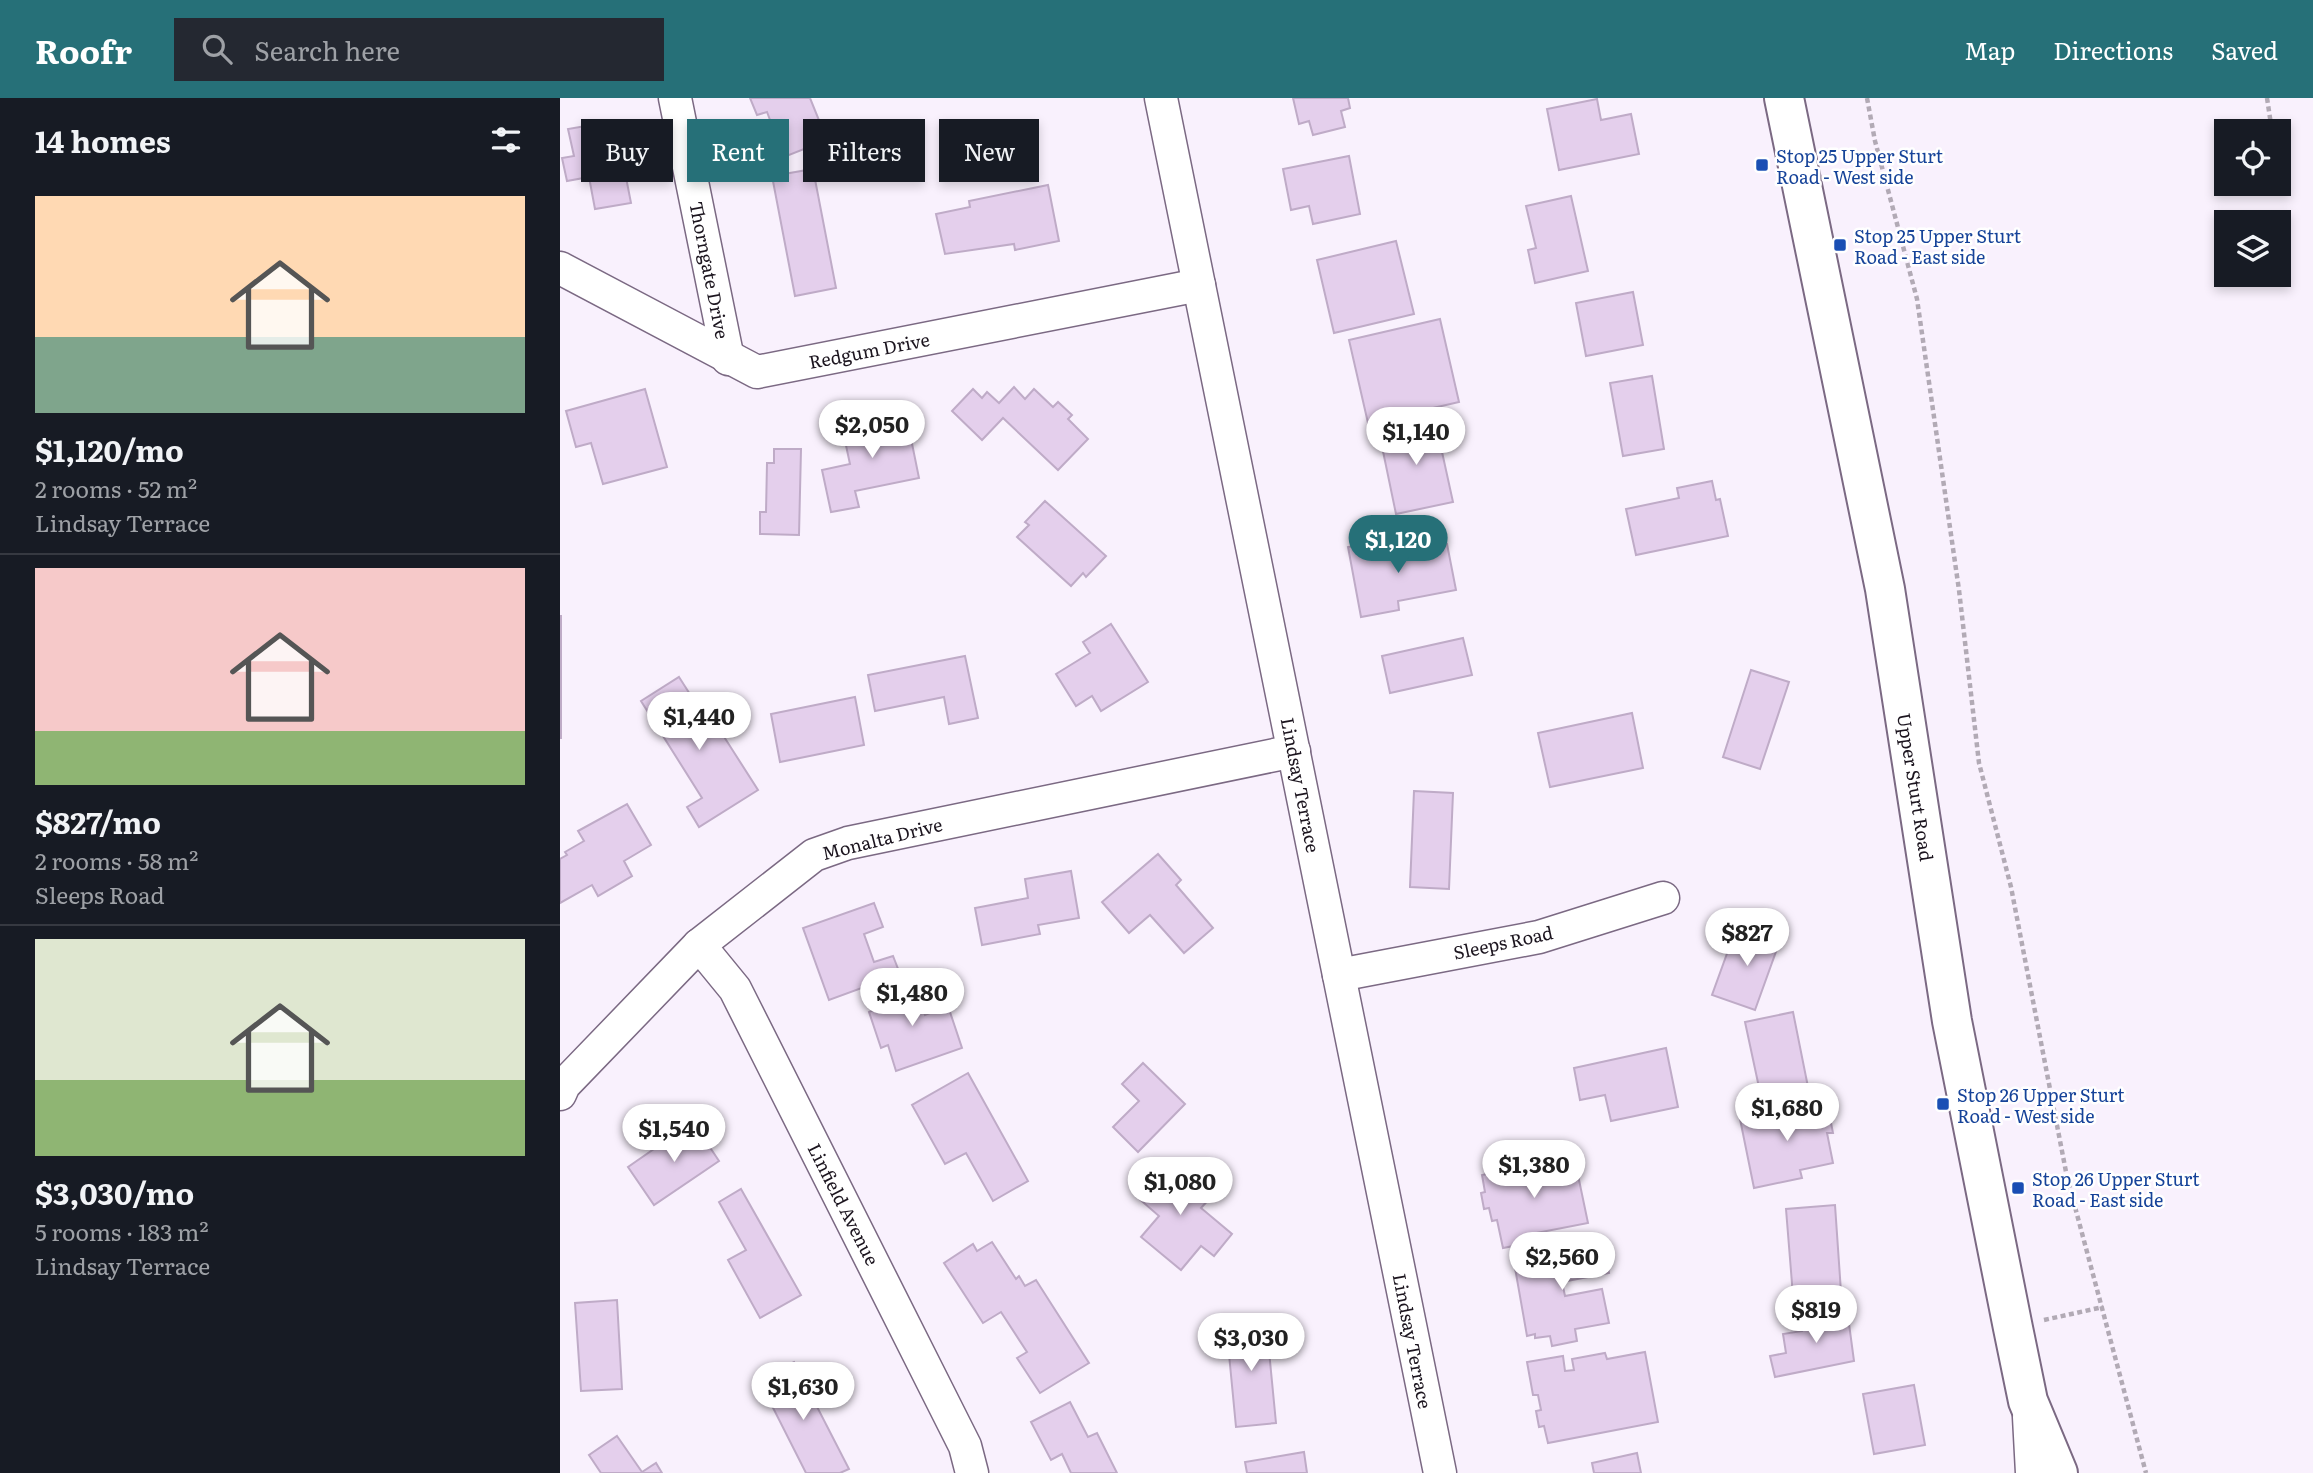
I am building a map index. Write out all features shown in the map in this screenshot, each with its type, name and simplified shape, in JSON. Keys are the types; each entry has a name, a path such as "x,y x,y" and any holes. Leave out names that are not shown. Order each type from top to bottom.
{"main road":[{"name":"Upper Sturt Road","path":"1784,98 1885,589 1952,1021 2013,1328 2028,1401 2058,1473"}],"street":[{"name":"Thorngate Drive","path":"676,98 728,359"},
{"name":"Lindsay Terrace","path":"1161,98 1440,1473"},
{"name":"Redgum Drive","path":"560,268 757,372 1199,285"},
{"name":"Monalta Drive","path":"561,1084 699,945 814,855 848,843 1294,751"},
{"name":"Sleeps Road","path":"1339,975 1539,937 1663,898"},
{"name":"Linfield Avenue","path":"699,945 735,989 965,1446 972,1473"},
{"path":"2028,1401 2032,1473"}],"path":[{"path":"1867,98 1875,141 1917,299 1959,590 1979,763 2011,887 2067,1177 2146,1473"},
{"path":"2267,98 2270,119"},
{"path":"2013,1328 2103,1307"}],"building":[{"path":"750,98 810,98 818,119 803,119 803,149 789,155 789,119 770,119 767,112 757,115"},
{"path":"1293,98 1348,98 1350,108 1341,111 1345,127 1313,135 1309,121 1299,124"},
{"path":"1597,99 1601,120 1631,114 1639,154 1559,170 1547,109"},
{"path":"581,127 581,178 567,181 562,158 574,156 568,129"},
{"path":"1349,156 1360,214 1313,224 1309,206 1291,210 1283,169"},
{"path":"803,171 803,182 816,182 836,288 795,296 773,182 789,182 789,173"},
{"path":"590,182 627,182 631,203 595,209"},
{"path":"1048,185 1059,241 1015,250 1014,244 945,254 936,214 970,207 969,201"},
{"path":"1571,196 1588,271 1535,283 1528,250 1536,248 1526,206"},
{"path":"1396,241 1414,314 1334,333 1317,260"},
{"path":"1633,292 1643,345 1586,356 1576,303"},
{"path":"1440,319 1459,402 1368,423 1349,340"},
{"path":"1652,376 1664,449 1623,456 1610,383"},
{"path":"1014,387 1025,399 1034,389 1053,407 1058,402 1072,415 1068,419 1088,439 1058,470 1003,418 982,440 952,411 973,389 982,398 987,392 999,403"},
{"path":"645,389 667,467 603,484 591,443 576,447 566,411"},
{"path":"906,414 919,478 855,491 859,507 831,512 822,470 850,464 842,427"},
{"path":"1435,420 1453,502 1396,514 1379,432"},
{"path":"774,449 801,449 799,535 760,534 760,512 766,512 767,463 774,463"},
{"path":"1712,481 1716,500 1720,499 1728,536 1636,555 1626,509 1679,498 1677,488"},
{"path":"1045,501 1106,556 1086,577 1083,573 1071,586 1017,537 1029,525 1025,522"},
{"path":"1388,540 1390,555 1447,544 1456,590 1398,601 1399,610 1361,617 1348,547"},
{"path":"561,616 561,738 560,738"},
{"path":"1111,624 1148,682 1101,711 1092,696 1076,706 1056,674 1090,653 1083,642"},
{"path":"1463,638 1472,675 1390,693 1382,656"},
{"path":"965,656 978,718 949,724 944,697 875,711 868,675"},
{"path":"1751,670 1789,682 1760,769 1723,757"},
{"path":"679,677 716,735 721,732 758,790 699,827 687,807 702,798 641,701"},
{"path":"855,697 864,745 780,762 771,714"},
{"path":"1632,713 1643,768 1550,787 1538,733"},
{"path":"1414,791 1453,793 1449,889 1410,887"},
{"path":"627,804 651,845 624,861 632,876 598,896 592,885 560,903 560,859 567,855 565,852 584,841 578,831"},
{"path":"1158,854 1181,880 1176,885 1213,928 1184,953 1150,915 1129,933 1102,902"},
{"path":"1071,871 1079,918 1038,925 1040,934 982,945 975,908 1028,898 1025,879"},
{"path":"874,903 883,927 864,934 874,962 893,956 900,974 829,1000 803,928"},
{"path":"1753,924 1782,935 1755,1010 1712,995 1733,937 1747,942"},
{"path":"913,983 925,1015 948,1006 962,1048 896,1071 888,1045 881,1048 869,1012 876,1009 872,997"},
{"path":"1793,1012 1810,1097 1763,1106 1745,1022"},
{"path":"1666,1048 1678,1107 1611,1121 1605,1095 1580,1100 1574,1068"},
{"path":"1143,1063 1185,1104 1138,1152 1113,1127 1139,1101 1122,1084"},
{"path":"968,1073 1028,1181 993,1201 966,1153 945,1164 912,1105"},
{"path":"1827,1102 1833,1133 1827,1133 1833,1163 1800,1170 1802,1178 1754,1188 1740,1119"},
{"path":"693,1122 719,1161 654,1205 628,1167"},
{"path":"1574,1156 1588,1223 1531,1234 1533,1242 1503,1248 1497,1220 1492,1221 1489,1208 1484,1209 1482,1175"},
{"path":"1167,1160 1211,1197 1201,1208 1232,1234 1214,1256 1201,1246 1181,1270 1141,1237 1159,1216 1137,1197"},
{"path":"741,1189 801,1295 760,1318 728,1260 746,1250 719,1202"},
{"path":"1835,1205 1841,1292 1793,1296 1786,1209"},
{"path":"992,1242 1016,1279 1019,1276 1025,1286 1036,1280 1089,1363 1040,1393 1017,1358 1027,1352 1001,1312 983,1323 944,1263 973,1244 977,1251"},
{"path":"1603,1242 1609,1273 1562,1282 1565,1296 1602,1289 1609,1323 1575,1329 1577,1341 1552,1346 1550,1336 1527,1336 1515,1268 1524,1266 1522,1257"},
{"path":"617,1300 622,1389 581,1391 575,1303"},
{"path":"1847,1309 1854,1361 1775,1377 1770,1356 1786,1353 1783,1334 1802,1331 1799,1319"},
{"path":"1266,1320 1276,1423 1236,1427 1226,1323"},
{"path":"1645,1352 1658,1422 1548,1443 1544,1426 1539,1427 1536,1411 1541,1410 1538,1395 1533,1395 1527,1362 1563,1356 1565,1371 1574,1370 1572,1359 1605,1353 1607,1359"},
{"path":"794,1362 849,1469 840,1473 806,1473 759,1380"},
{"path":"1914,1385 1925,1445 1874,1454 1863,1394"},
{"path":"1070,1402 1088,1437 1097,1433 1117,1473 1071,1473 1062,1454 1051,1460 1031,1422"},
{"path":"617,1436 642,1472 656,1463 662,1473 601,1473 589,1455"},
{"path":"1304,1452 1307,1473 1247,1473 1245,1462"},
{"path":"1637,1453 1641,1473 1594,1473 1592,1463"}],"place":[{"name":"Stop 25 Upper Sturt Road - West side","path":"1762,165"},
{"name":"Stop 25 Upper Sturt Road - East side","path":"1840,245"},
{"name":"Stop 26 Upper Sturt Road - West side","path":"1943,1104"},
{"name":"Stop 26 Upper Sturt Road - East side","path":"2018,1188"}]}
